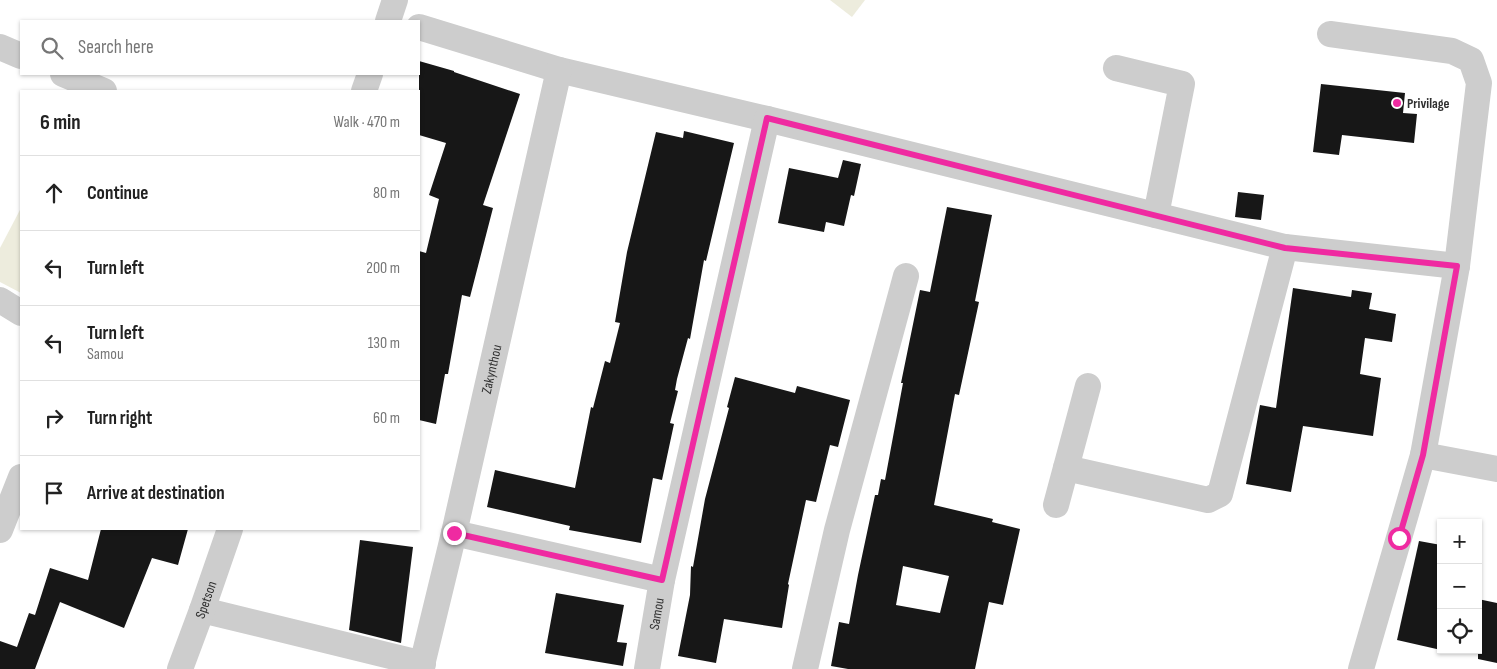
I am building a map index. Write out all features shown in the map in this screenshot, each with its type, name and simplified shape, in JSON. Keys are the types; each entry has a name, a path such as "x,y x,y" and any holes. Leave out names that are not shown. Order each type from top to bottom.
{"street":[{"path":"420,28 559,70 767,118 1285,248 1457,266"},
{"path":"1330,34 1452,51 1471,60 1479,83 1457,266 1423,455 1361,669"},
{"path":"0,47 20,56"},
{"path":"1116,68 1182,84 1156,215"},
{"name":"Zakynthou","path":"422,667 559,70"},
{"path":"65,75 102,90"},
{"path":"364,90 370,75"},
{"name":"Samou","path":"647,669 662,580 767,118"},
{"path":"1066,468 1208,500 1220,494 1285,248"},
{"path":"805,669 837,530 906,276"},
{"path":"0,300 20,312"},
{"path":"1056,505 1088,386"},
{"path":"1423,455 1497,469"},
{"path":"0,530 20,480"},
{"name":"Spetson","path":"180,669 230,530"},
{"path":"454,533 662,580"},
{"path":"202,610 422,667"}],"shaded area":[{"path":"830,0 865,0 852,17"},
{"path":"20,210 20,292 0,282 0,248"}],"building":[{"path":"420,61 520,94 483,205 493,208 470,297 462,295 448,374 445,374 436,424 420,420 420,251 426,253 439,199 429,195 446,143 420,135"},
{"path":"1321,84 1405,93 1403,113 1417,114 1414,143 1342,135 1339,155 1313,152"},
{"path":"684,131 734,143 706,261 704,260 690,339 688,338 677,379 675,390 678,391 670,423 674,424 662,480 653,478 641,543 569,530 570,526 487,507 495,470 575,488 591,407 593,408 605,361 610,363 620,323 615,322 627,252 656,132 683,138"},
{"path":"843,160 861,164 854,196 851,195 844,226 826,222 824,232 778,223 789,168 838,178"},
{"path":"1238,192 1264,195 1261,220 1235,217"},
{"path":"947,207 992,215 975,301 979,302 959,395 955,394 934,505 993,519 992,522 1020,529 1003,605 989,602 975,669 848,669 831,666 839,622 849,624 875,495 878,495 881,479 885,480 903,383 901,383 920,290 930,292","holes":["903,566 949,576 940,613 896,605"]},
{"path":"1293,288 1351,297 1352,290 1372,293 1369,309 1396,314 1392,342 1365,338 1360,374 1381,378 1373,436 1303,426 1291,492 1246,484 1260,405 1276,408"},
{"path":"735,377 795,393 797,386 850,400 838,447 830,445 816,502 806,500 788,584 782,628 724,619 716,663 678,656 690,595 691,566 693,567 705,499 729,408 727,407"},
{"path":"101,530 188,530 178,565 152,558 124,628 60,602 35,669 0,669 0,641 17,647 29,613 35,615 50,568 88,580"},
{"path":"360,540 413,547 401,643 349,630"},
{"path":"1419,541 1437,544 1437,649 1397,640"},
{"path":"556,593 624,605 617,642 627,643 623,666 545,653"},
{"path":"1482,600 1497,603 1497,663 1478,659 1478,654 1482,654"}],"place":[{"name":"Privilage","path":"1397,103"}],"route":[{"path":"454,533 662,580 767,118 1285,248 1457,266 1423,455 1399,538"}]}
